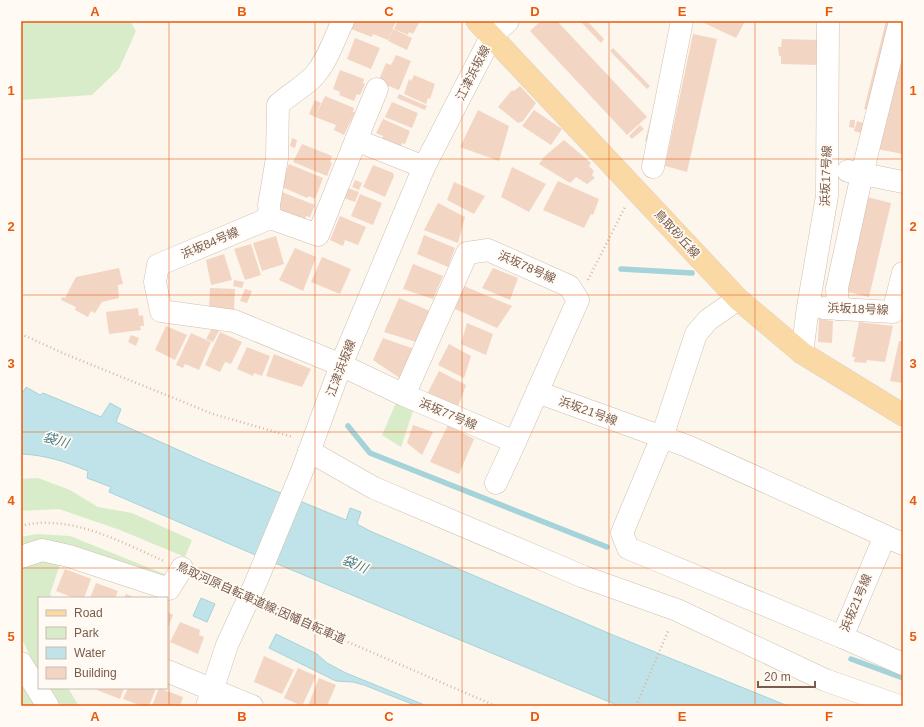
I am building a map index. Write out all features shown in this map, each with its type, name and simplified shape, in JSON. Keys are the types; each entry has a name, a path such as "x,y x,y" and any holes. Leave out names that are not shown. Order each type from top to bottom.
{"main road":[{"name":"鳥取砂丘線","path":"477,21 738,299 802,353 903,416"}],"street":[{"path":"343,21 328,54 314,76 287,96 278,105 277,158 270,205 270,218 318,235 377,89"},
{"name":"江津浜坂線","path":"209,698 227,645 252,590 308,455 341,365 424,167 491,37 508,21"},
{"path":"653,167 682,21"},
{"name":"浜坂17号線","path":"802,353 808,307 827,196 828,21"},
{"path":"838,309 837,288 855,172 900,21"},
{"path":"356,140 424,167"},
{"path":"855,172 903,182"},
{"name":"浜坂84号線","path":"270,218 158,265 155,282 161,311 234,321 341,365"},
{"name":"浜坂78号線","path":"404,395 467,253 488,250 569,286 578,300"},
{"name":"浜坂18号線","path":"808,307 894,312 903,276"},
{"name":"浜坂21号線","path":"537,392 662,437 687,446 894,540 842,637 628,548 622,533 662,437 696,334 708,320 738,299"},
{"path":"496,483 578,300"},
{"name":"浜坂77号線","path":"341,365 404,395 515,442"},
{"path":"308,455 374,488 584,577 677,610 825,680 899,706"},
{"path":"21,556 42,550 69,556 169,589 182,568"},
{"path":"842,637 903,664"},
{"path":"21,663 48,706"},
{"path":"168,672 209,698 252,706"}],"path":[{"path":"578,300 634,189"},
{"path":"21,334 65,354 213,414 308,455"},
{"name":"鳥取河原自転車道線;因幡自転車道","path":"21,526 55,523 84,528 182,568 252,590 496,706"},
{"path":"636,706 677,610"}],"green space":[{"path":"21,21 130,21 136,31 119,69 92,95 21,100"},
{"path":"396,403 414,408 401,447 382,435"},
{"path":"38,478 70,490 98,507 132,513 192,540 185,557 120,530 59,509 21,511 21,479"},
{"path":"37,534 70,536 172,577 166,584 21,550 21,537"},
{"path":"39,557 61,561 50,594 52,597 38,597 38,673 21,637 21,565"},
{"path":"21,674 41,706 21,706"},
{"path":"46,689 69,689 79,706 54,706"}],"water":[{"name":"袋川","path":"26,387 40,395 43,393 101,417 110,403 121,409 116,422 203,461 346,520 350,508 361,512 357,524 370,531 613,635 788,706 619,706 246,551 109,492 111,487 87,478 88,471 56,460 21,454 21,390 24,391"},
{"path":"201,598 215,604 207,622 193,616"},
{"path":"276,634 317,654 327,663 346,673 427,706 417,706 364,685 353,682 336,681 269,648"}],"building":[{"path":"355,21 396,21 388,40 373,34 372,37 351,29"},
{"path":"398,21 420,21 413,34 409,32 408,35 394,29"},
{"path":"541,21 557,21 647,117 627,135 530,31"},
{"path":"580,21 587,21 604,39 601,43"},
{"path":"700,21 741,21 744,23 736,38"},
{"path":"886,21 893,21 871,110 864,109"},
{"path":"393,29 412,38 407,50 388,41"},
{"path":"693,34 717,39 687,172 665,166"},
{"path":"355,38 380,48 371,69 347,59"},
{"path":"782,39 818,40 817,65 781,64 781,56 779,56 778,47 781,47"},
{"path":"903,41 903,154 877,149"},
{"path":"613,48 650,86 647,89 610,51"},
{"path":"396,55 411,61 399,90 378,82 386,63 391,65"},
{"path":"340,70 364,79 363,83 365,84 360,95 357,94 354,101 339,95 340,92 333,89"},
{"path":"414,75 435,84 430,99 428,98 426,104 404,94 409,79 411,81"},
{"path":"520,86 536,103 523,121 518,123 498,107 512,90 514,91"},
{"path":"399,94 427,106 425,110 397,98"},
{"path":"325,96 354,108 353,112 355,112 344,135 334,130 336,125 315,117"},
{"path":"315,100 321,103 315,117 309,114"},
{"path":"392,102 418,113 412,128 385,117"},
{"path":"478,110 509,126 499,161 460,147"},
{"path":"534,110 562,129 551,145 522,126"},
{"path":"652,114 656,114 649,142 645,141"},
{"path":"383,119 410,131 405,144 402,143 400,148 382,140 383,136 376,133"},
{"path":"850,120 855,120 854,128 849,127"},
{"path":"857,121 867,124 864,134 854,131"},
{"path":"640,125 644,129 632,139 629,136"},
{"path":"292,138 297,140 295,148 290,146"},
{"path":"564,140 591,163 589,166 594,171 592,175 595,178 587,184 576,177 570,183 539,164 544,157"},
{"path":"302,144 332,156 330,162 332,163 327,176 293,162"},
{"path":"289,164 323,178 315,199 309,196 307,198 280,186"},
{"path":"373,165 393,173 394,176 385,197 363,187"},
{"path":"512,167 546,184 529,212 501,197"},
{"path":"355,180 362,183 359,190 352,187"},
{"path":"558,181 599,199 593,215 591,214 584,228 543,210"},
{"path":"454,182 485,196 474,214 447,200"},
{"path":"348,188 359,192 355,202 344,198"},
{"path":"282,192 315,205 310,217 306,216 305,219 274,208"},
{"path":"360,194 382,203 373,225 351,216"},
{"path":"867,197 891,203 869,297 844,291"},
{"path":"438,203 465,217 458,243 424,230"},
{"path":"340,216 366,227 358,245 345,240 343,246 330,240"},
{"path":"424,235 455,248 448,267 417,254"},
{"path":"276,236 284,264 262,271 253,243"},
{"path":"251,244 261,275 245,280 234,249"},
{"path":"295,248 316,257 303,291 279,280"},
{"path":"224,254 232,280 211,285 206,260"},
{"path":"322,257 351,269 340,294 311,282"},
{"path":"413,264 443,276 433,299 403,289"},
{"path":"119,268 123,284 118,285 119,298 102,302 95,313 91,311 88,317 75,310 76,307 61,300 62,297 65,298 76,277"},
{"path":"493,268 518,278 510,300 482,288"},
{"path":"234,280 244,282 242,288 233,286"},
{"path":"464,286 512,306 497,328 455,309"},
{"path":"210,288 235,289 234,310 209,309"},
{"path":"245,289 252,291 247,303 240,301"},
{"path":"399,298 430,311 416,342 384,332"},
{"path":"138,308 139,316 143,315 144,326 140,326 141,330 109,334 106,312"},
{"path":"819,319 833,321 832,343 818,342"},
{"path":"859,322 893,326 885,362 867,360 866,363 854,362 855,357 852,357"},
{"path":"467,323 493,334 486,355 461,344"},
{"path":"166,326 187,335 175,360 155,350"},
{"path":"212,328 219,331 213,342 206,339"},
{"path":"220,332 242,342 231,364 225,362 220,372 205,365"},
{"path":"191,333 211,342 199,370 185,364 183,368 176,365"},
{"path":"131,335 139,338 136,346 128,342"},
{"path":"383,338 414,349 401,379 373,360"},
{"path":"899,341 903,341 903,383 890,381"},
{"path":"449,344 471,356 464,378 438,365"},
{"path":"247,347 270,356 262,376 254,373 253,376 237,369"},
{"path":"274,354 311,369 302,387 266,376"},
{"path":"439,371 466,385 457,409 426,396"},
{"path":"413,425 433,432 422,455 407,443"},
{"path":"448,425 474,439 459,474 430,462"},
{"path":"65,569 91,579 84,597 71,597 56,591"},
{"path":"96,583 118,591 115,597 90,597"},
{"path":"126,594 134,597 124,597"},
{"path":"168,612 173,615 168,628"},
{"path":"180,622 200,630 199,635 204,637 198,654 170,642"},
{"path":"264,656 294,670 282,694 254,682"},
{"path":"298,668 316,676 302,706 284,698"},
{"path":"319,678 336,685 327,706 308,706"},
{"path":"98,689 124,689 120,699"},
{"path":"128,689 156,689 149,706 142,706 123,699"},
{"path":"159,689 183,697 180,706 152,706"}],"waterway":[{"path":"621,269 692,273"},
{"path":"348,426 370,453 607,547"},
{"path":"851,659 903,678"}]}
